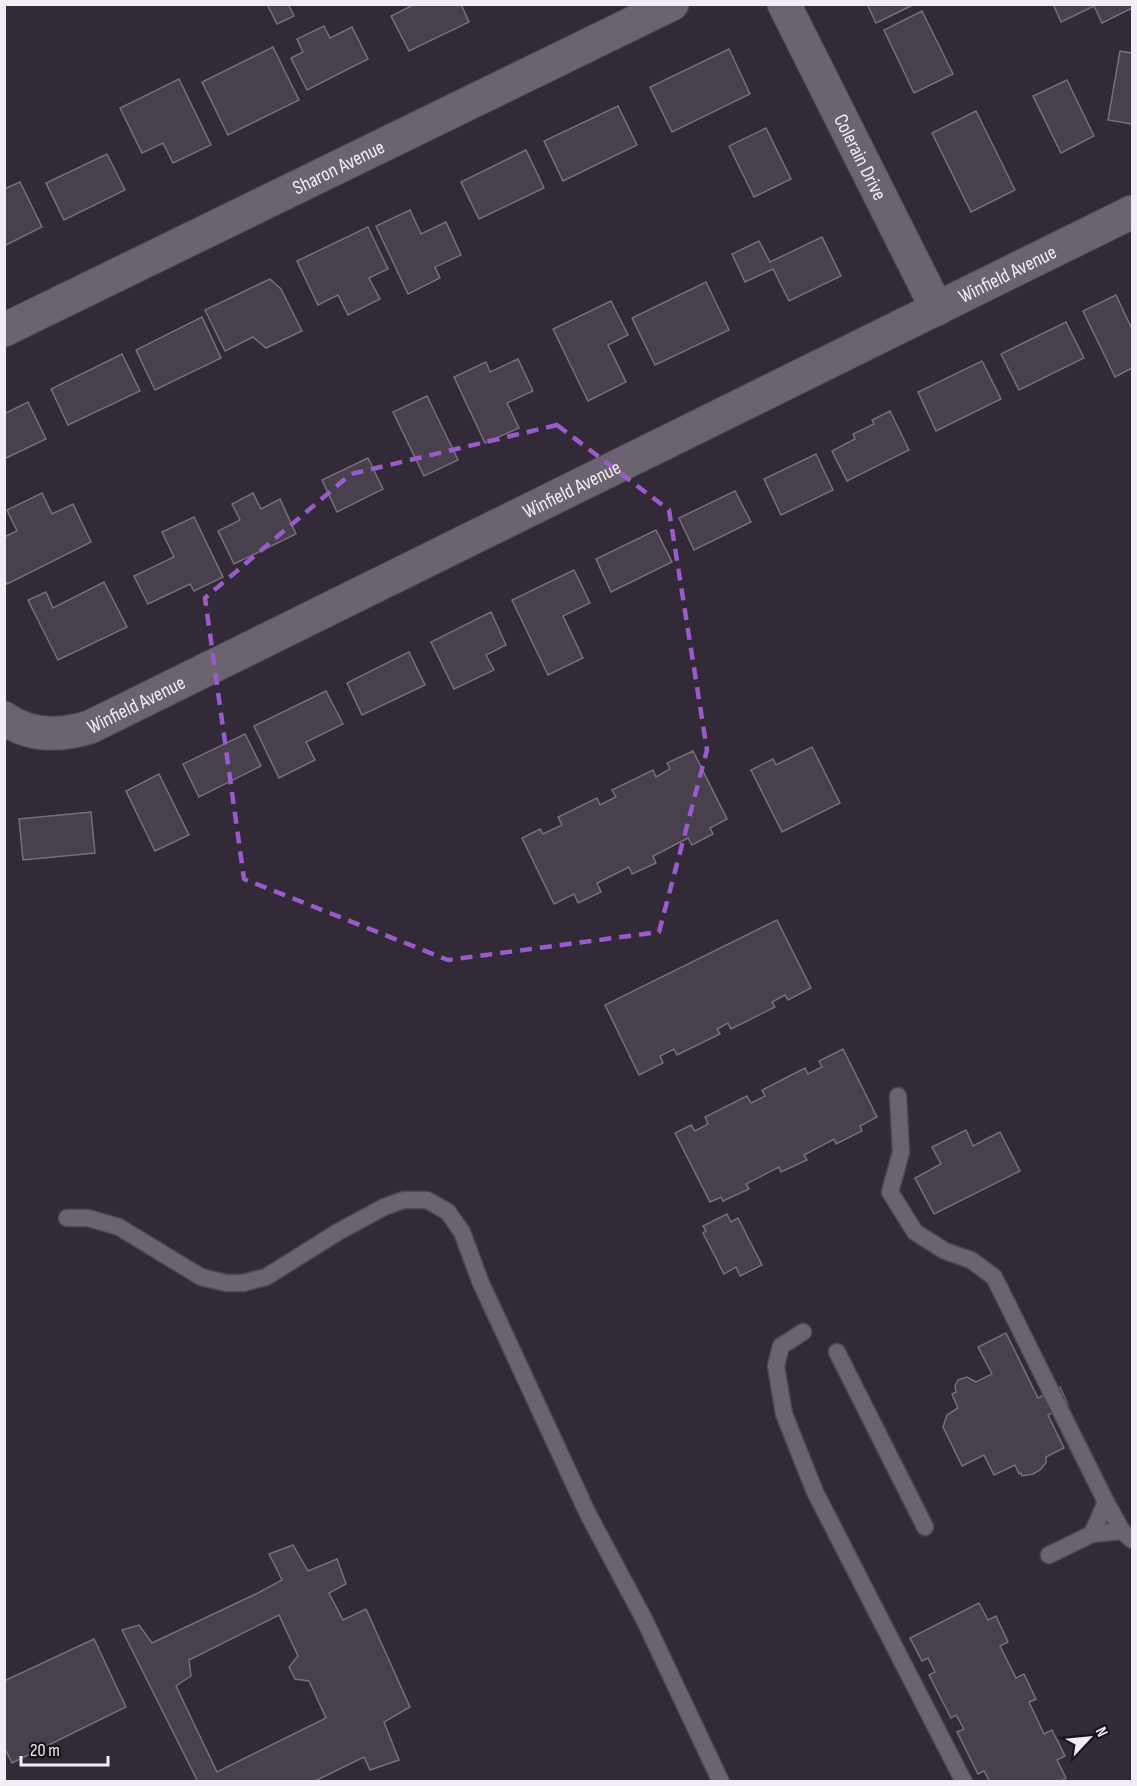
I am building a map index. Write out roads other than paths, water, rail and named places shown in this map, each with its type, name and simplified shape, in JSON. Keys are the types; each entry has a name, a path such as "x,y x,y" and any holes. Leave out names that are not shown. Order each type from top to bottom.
{"street":[{"name":"Sharon Avenue","path":"4,330 672,4"},
{"name":"Colerain Drive","path":"784,4 937,309"},
{"name":"Winfield Avenue","path":"4,718 24,729 50,734 64,734 90,727 1132,212"}],"lane":[{"path":"898,1096 901,1152 890,1192 915,1233 945,1251 971,1260 994,1277 1106,1502 1127,1535"},
{"path":"67,1218 88,1218 118,1227 201,1277 243,1283 266,1277 338,1232 384,1207 404,1200 427,1200 448,1212 462,1232 480,1281 588,1514 640,1612 721,1782"},
{"path":"803,1332 781,1346 776,1366 784,1414 815,1492 964,1782"},
{"path":"837,1352 925,1527"},
{"path":"1092,1534 1106,1502"},
{"path":"1049,1555 1092,1534 1127,1535"}]}
